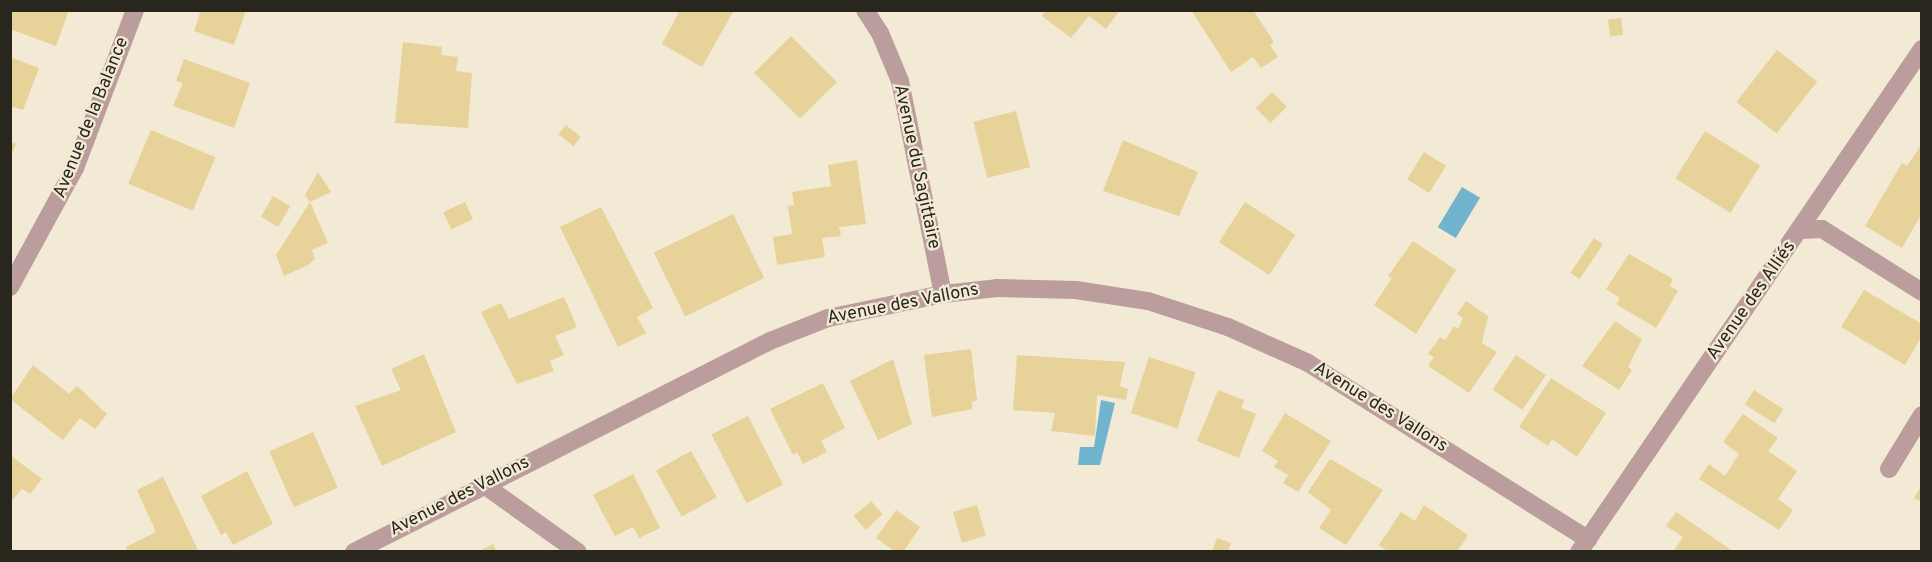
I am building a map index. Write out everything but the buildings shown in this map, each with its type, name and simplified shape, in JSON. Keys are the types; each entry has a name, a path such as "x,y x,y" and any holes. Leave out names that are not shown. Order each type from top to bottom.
{"street":[{"name":"Avenue de la Balance","path":"10,287 75,168 135,10"},
{"name":"Avenue du Sagittaire","path":"865,10 880,33 900,81 943,294"},
{"name":"Avenue des Alliés","path":"1583,545 1801,230 1922,49"},
{"path":"1801,230 1822,229 1922,292"},
{"name":"Avenue des Vallons","path":"354,552 770,341 828,318 943,294 997,288 1076,290 1148,301 1228,327 1308,363 1583,545"},
{"path":"1889,469 1922,414"},
{"path":"484,485 578,552"}],"water":[{"path":"1462,187 1480,198 1456,238 1438,227"},
{"path":"1101,400 1115,403 1100,465 1078,465 1080,447 1094,447"}]}
